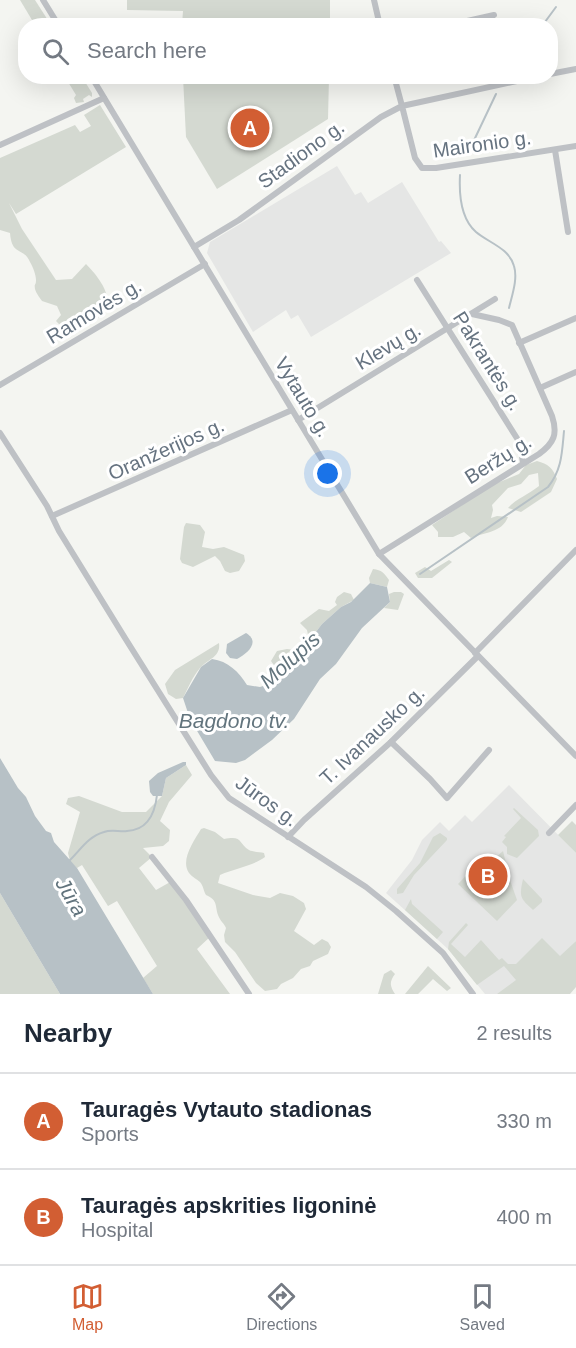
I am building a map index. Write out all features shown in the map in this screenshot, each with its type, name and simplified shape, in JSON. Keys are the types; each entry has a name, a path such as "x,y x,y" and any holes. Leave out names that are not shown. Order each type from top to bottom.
{"street":[{"path":"43,0 54,18"},
{"path":"374,0 378,18"},
{"path":"481,18 494,15"},
{"path":"558,72 576,69"},
{"name":"Vytauto g.","path":"96,84 379,554 576,756"},
{"path":"396,84 402,106"},
{"name":"Stadiono g.","path":"194,247 239,220 381,117 402,106 503,84"},
{"path":"0,145 104,98"},
{"name":"Maironio g.","path":"402,106 415,158 422,168 436,168 576,146"},
{"path":"555,150 568,232"},
{"name":"Ramovės g.","path":"0,385 205,264"},
{"name":"Pakrantės g.","path":"417,280 520,443 523,463"},
{"name":"Klevų g.","path":"298,420 495,299"},
{"name":"Beržų g.","path":"379,554 545,449 554,436 555,427 512,325 472,314"},
{"path":"519,343 576,318"},
{"path":"540,388 576,372"},
{"name":"Oranžerijos g.","path":"52,516 292,410"},
{"name":"Jūros g.","path":"0,432 52,516 58,531 211,775 234,802 366,888 396,911 443,953 473,994"},
{"name":"T. Ivanausko g.","path":"288,837 392,742 576,550"},
{"path":"392,742 447,798 489,750"},
{"path":"549,833 576,805"},
{"path":"152,857 186,900 249,994"}],"shaded area":[{"path":"20,0 35,0 47,18 31,18"},
{"path":"127,0 330,0 330,18 182,18 183,11 127,10"},
{"path":"69,84 86,84 92,97 89,95 83,99 84,102 76,103 74,98 76,95"},
{"path":"183,84 329,84 328,119 217,189 186,137"},
{"path":"100,105 126,147 16,214 9,203 22,229 56,280 72,279 86,264 104,287 107,302 103,316 83,322 76,330 70,331 65,330 56,321 61,315 57,306 42,301 37,294 35,273 27,257 15,249 10,233 0,230 0,158 75,125 80,132 91,126 84,115"},
{"path":"337,166 355,195 361,192 368,203 402,182 439,242 441,241 451,253 311,337 298,315 291,319 286,310 253,332 207,253 210,242"},
{"path":"537,461 550,467 557,479 551,492 521,512 508,508 539,486 538,473 529,475 521,484 508,488 492,505 491,518 508,517 502,526 471,538 464,532 453,537 438,537 438,532 432,525 492,485 519,474 526,465"},
{"path":"186,523 200,525 205,532 202,547 213,549 224,547 244,555 245,561 239,571 230,573 225,571 215,556 193,567 182,563 180,559"},
{"path":"449,560 452,562 432,578 418,578 415,573 425,567 431,571"},
{"path":"373,569 386,575 389,580 387,587 370,583 369,578"},
{"path":"344,592 351,594 354,600 341,607 322,624 302,650 276,668 271,661 277,651 295,650 308,635 307,630 300,623 319,609 329,611 337,605 335,602 337,597"},
{"path":"394,592 404,594 398,610 384,608 390,602 389,594"},
{"path":"219,643 218,652 197,671 183,698 176,699 168,694 165,684 175,670"},
{"path":"186,765 192,775 169,802 160,821 170,830 169,841 163,846 143,848 152,857 139,868 156,890 172,881 211,936 197,949 230,994 153,994 143,978 157,966 117,901 108,906 82,865 77,868 70,861 68,853 80,812 66,804 68,798 79,796 122,812 146,812 162,796 166,778"},
{"path":"509,785 576,853 576,941 545,973 507,994 485,994 448,949 386,893 412,860 422,840 440,822 449,831 465,815 472,822"},
{"path":"514,808 538,830 539,836 517,858 507,854 507,847 502,842 506,837 504,836 521,818"},
{"path":"572,821 576,825 576,853 558,835"},
{"path":"204,828 224,839 240,840 249,850 264,853 265,857 250,865 220,875 218,883 253,895 270,898 280,893 293,896 304,903 306,909 294,931 314,945 322,939 328,942 331,947 328,954 301,969 277,989 265,991 256,983 235,952 225,942 226,928 219,917 214,901 206,895 199,881 190,874 187,868 189,851 201,829"},
{"path":"440,833 447,840 414,875 403,893 397,894 397,889 420,863 433,837"},
{"path":"503,851 509,876 493,860"},
{"path":"486,855 510,880 517,900 497,921 458,884"},
{"path":"523,879 542,899 542,902 533,910 522,897"},
{"path":"0,893 60,994 0,994"},
{"path":"411,899 412,904 443,932 437,939 405,910"},
{"path":"466,923 468,925 451,944 465,957 481,940 499,960 502,958 508,964 516,964 542,938 560,956 576,941 576,987 570,994 497,994 516,980 504,966 477,985 448,949 449,942"},
{"path":"428,966 451,988 447,991 433,979 418,994 405,994"},
{"path":"391,970 395,974 391,984 395,994 378,994 384,974"}],"water":[{"name":"Bagdono tv.","path":"370,583 387,587 390,602 362,628 336,664 320,679 294,719 272,740 245,760 236,763 215,761 190,719 183,698 201,667 212,659 218,660 233,668 247,685 260,687 266,685 275,671 302,650 322,624 341,607 351,602"},
{"path":"246,633 252,640 251,648 237,659 230,658 226,653 227,644"},
{"name":"Jūra","path":"0,758 26,797 35,816 77,868 153,994 60,994 0,893"},
{"path":"186,762 186,765 166,778 162,796 153,796 150,792 149,781 158,773"}],"waterway":[{"name":"Molupis","path":"548,18 556,7"},
{"name":"Molupis","path":"467,155 496,94"},
{"name":"Molupis","path":"460,175 464,213 471,227 508,255 514,266 515,282 509,308"},
{"name":"Molupis","path":"420,574 548,487 559,467 564,431"},
{"name":"Molupis","path":"68,862 98,834 134,830 145,824 152,814 157,795"}],"place":[{"name":"Tauragės Vytauto stadionas","path":"250,128"},
{"name":"Tauragės apskrities ligoninė","path":"488,876"}]}
